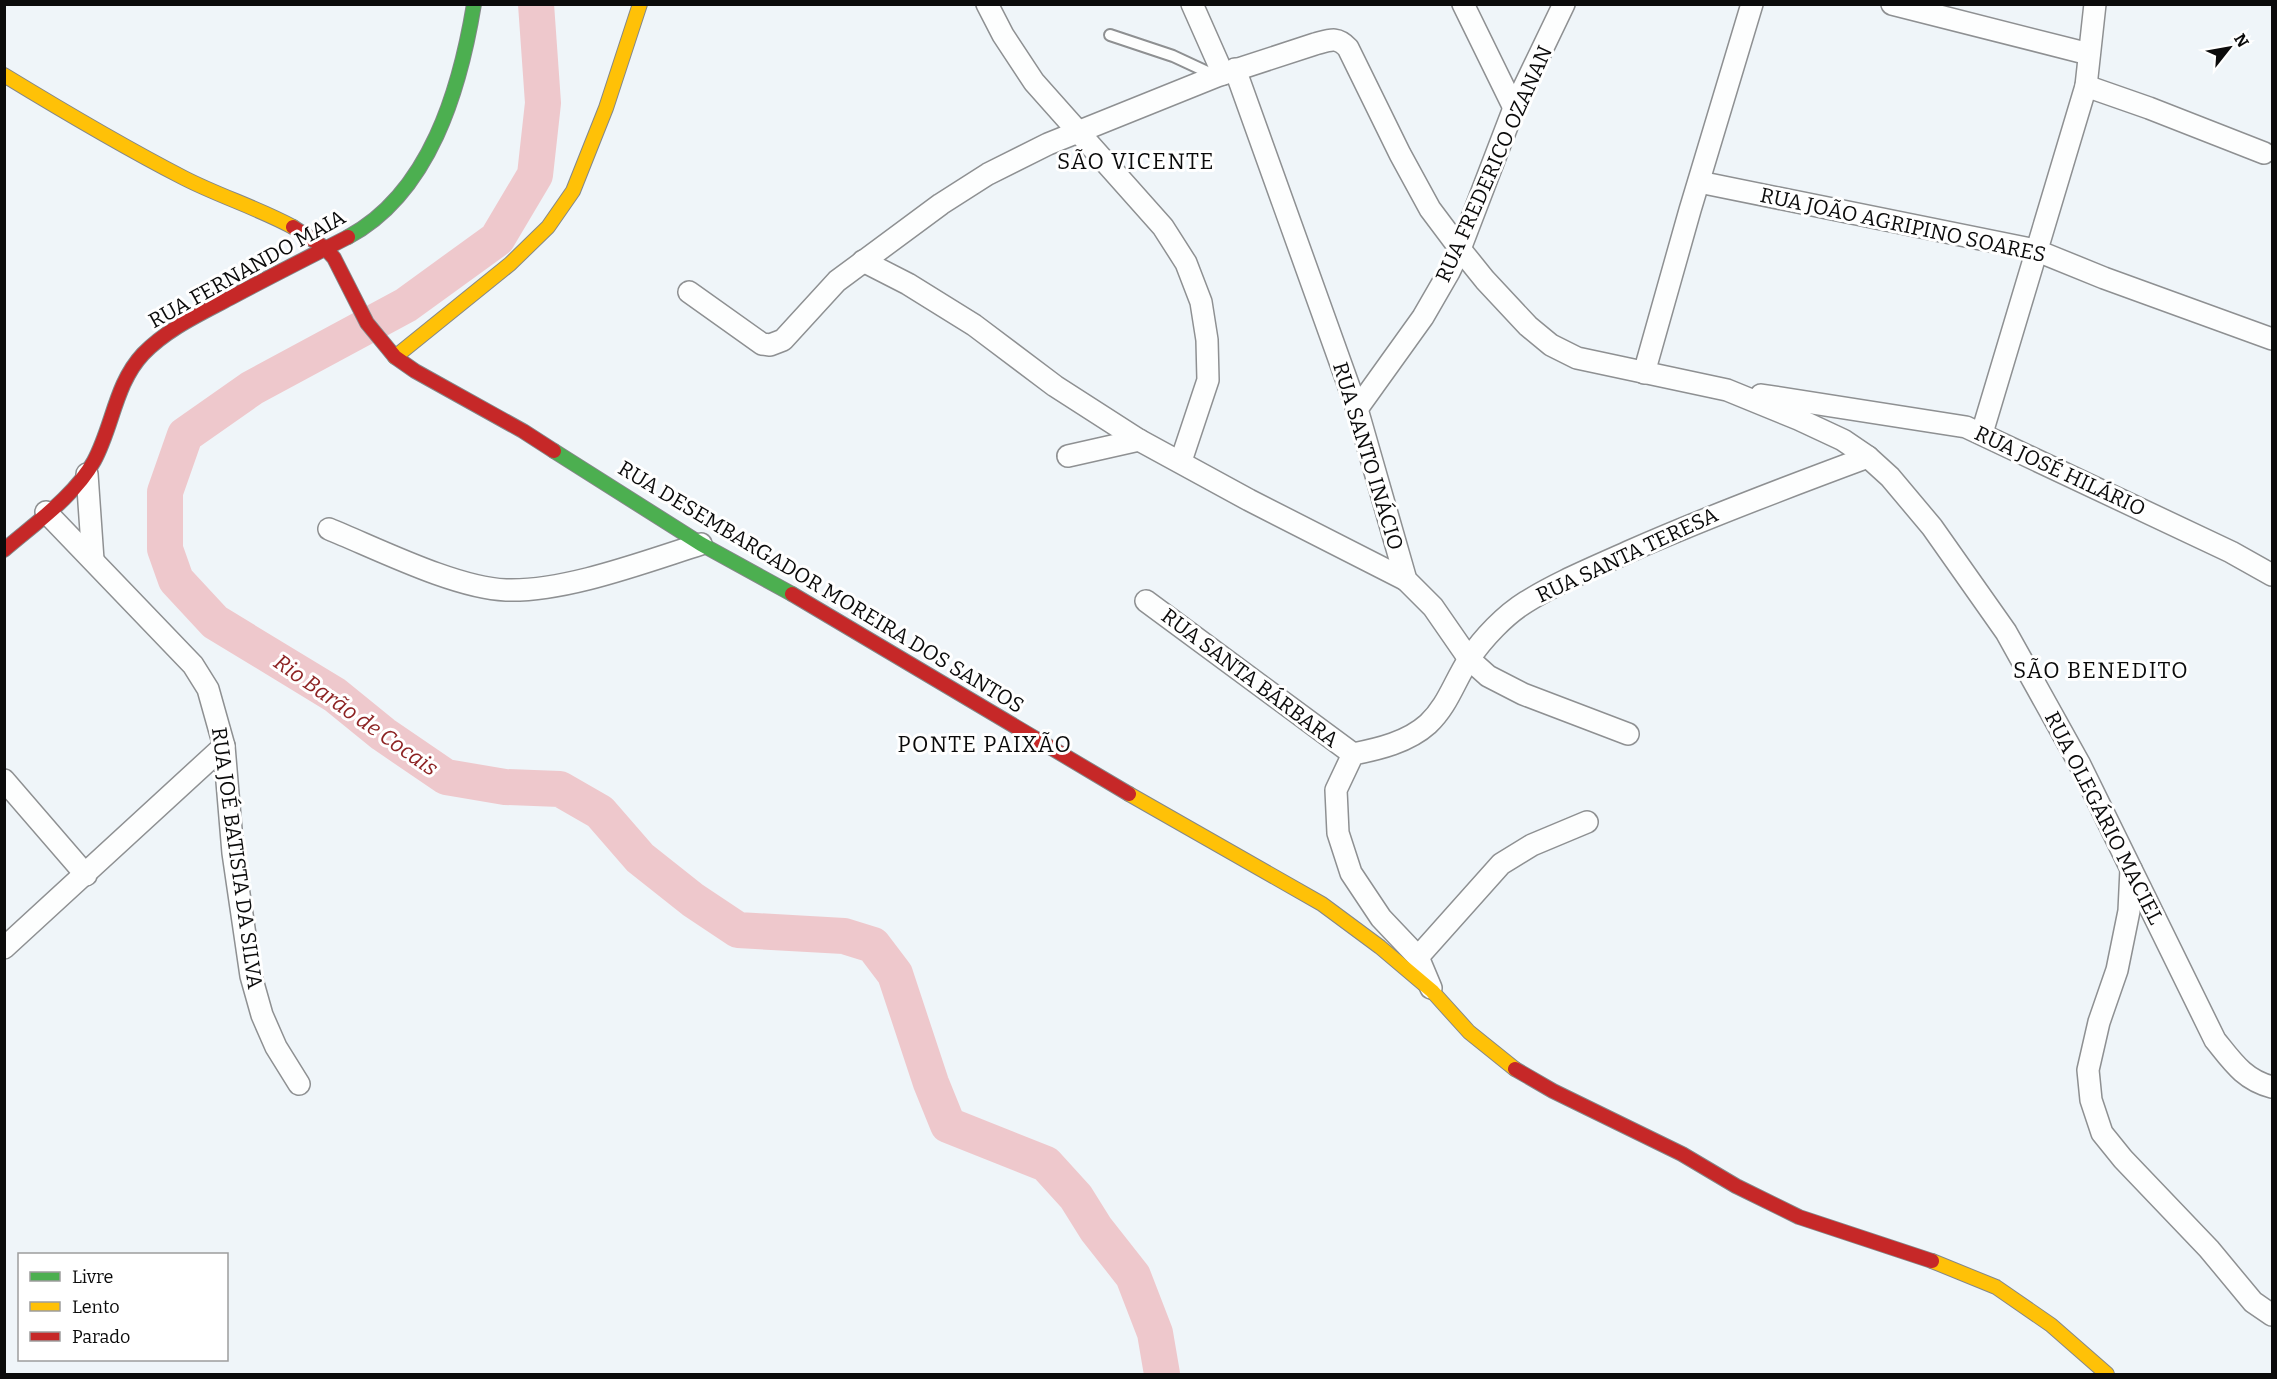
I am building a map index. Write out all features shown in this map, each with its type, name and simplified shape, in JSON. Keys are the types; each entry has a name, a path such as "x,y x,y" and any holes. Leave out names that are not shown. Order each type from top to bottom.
{"street":[{"name":"RUA FERNANDO MAIA","path":"4,550 87,474 96,457 115,400 126,376 142,355 160,338 351,235 376,219 399,197 420,168 441,122 469,40 474,4"},
{"path":"395,357 510,264 548,227 573,191 606,108 640,4"},
{"path":"987,4 1003,35 1034,82 1163,227 1186,263 1201,302 1207,340 1208,380 1181,461"},
{"name":"RUA SANTO INÁCIO","path":"1192,4 1225,73 1357,409 1406,580 1433,607 1469,659 1488,676 1523,694 1628,734"},
{"path":"1463,4 1514,108"},
{"name":"RUA FREDERICO OZANAN","path":"1357,409 1422,317 1449,273 1514,108 1564,4"},
{"path":"1644,373 1752,4"},
{"path":"1892,4 2089,54"},
{"path":"1982,433 2086,86 2095,4"},
{"name":"RUA OLEGÁRIO MACIEL","path":"1225,73 1331,40 1341,41 1348,48 1425,200 1460,249 1528,326 1551,345 1578,358 1727,390 1843,440 1890,477 1932,527 2006,632 2079,764 2131,865 2215,1040 2236,1066 2267,1088"},
{"path":"689,292 762,344 776,344 790,333 837,281 941,204 988,174 1077,132 1225,73"},
{"name":"RUA DESEMBARGADOR MOREIRA DOS SANTOS","path":"4,75 186,179 267,213 299,230 325,248 339,267 367,323 395,357 415,372 523,431 701,544 832,616 1132,796 1322,904 1380,947 1432,991 1469,1032 1507,1064 1553,1091 1682,1154 1799,1217 1941,1264 1996,1287 2050,1324 2107,1374"},
{"path":"2086,86 2264,153"},
{"name":"RUA JOÃO AGRIPINO SOARES","path":"1699,182 2035,250 2104,278 2272,339"},
{"path":"863,261 908,284 974,325 1054,386 1139,440 1249,500 1406,580"},
{"name":"RUA JOSÉ HILÁRIO","path":"1727,390 1955,425 1982,433 2231,552 2272,575"},
{"path":"1068,456 1139,440"},
{"name":"RUA SANTA TERESA","path":"1353,754 1381,748 1407,738 1426,725 1442,709 1456,687 1469,659 1496,627 1524,603 1560,582 1707,517 1868,458"},
{"path":"87,474 93,560"},
{"name":"RUA JOÉ BATISTA DA SILVA","path":"46,512 193,665 208,689 224,746 233,853 251,976 262,1015 271,1036 299,1084"},
{"path":"329,529 444,576 488,588 505,590 536,589 598,576 701,544"},
{"name":"RUA SANTA BÁRBARA","path":"1146,601 1353,754"},
{"path":"4,948 224,746"},
{"path":"1353,754 1336,790 1338,833 1351,873 1381,918 1418,957 1432,991"},
{"path":"4,780 86,875"},
{"path":"1418,957 1502,864 1532,845 1587,822"},
{"path":"2131,865 2129,911 2117,970 2099,1022 2088,1070 2091,1100 2102,1132 2123,1159 2209,1249 2253,1302 2272,1315"}],"lane":[{"path":"1110,35 1225,73"}],"waterway":[{"name":"Rio Barão de Cocais","path":"536,4 543,103 535,175 497,239 406,305 252,388 185,435 165,492 165,549 176,580 215,622 335,695 383,734 446,777 505,787 560,789 600,812 640,858 693,900 738,930 844,936 873,945 895,974 931,1083 948,1125 1046,1164 1076,1197 1096,1229 1133,1276 1155,1333 1162,1374"}],"traffic: fast":[{"path":"348,237 376,218 400,194 420,166 450,103 460,70 474,4"},
{"path":"554,451 701,544 792,594"}],"traffic: slow":[{"path":"395,357 510,264 548,227 573,191 606,108 640,4"},
{"path":"4,75 161,166 293,227"},
{"path":"1129,794 1322,904 1380,947 1432,991 1469,1032 1515,1069"},
{"path":"1932,1261 1996,1287 2051,1325 2107,1374"}],"traffic: jam":[{"path":"293,227 325,248 334,258 367,323 395,357 415,371 523,431 554,451"},
{"path":"4,550 65,498 86,474 100,448 126,378 152,345 196,316 348,237"},
{"path":"792,594 1129,794"},
{"path":"1515,1069 1553,1091 1682,1154 1736,1186 1799,1217 1932,1261"}],"district":[{"name":"SÃO VICENTE","path":"1136,161"},
{"name":"SÃO BENEDITO","path":"2101,670"},
{"name":"PONTE PAIXÃO","path":"985,744"}]}
